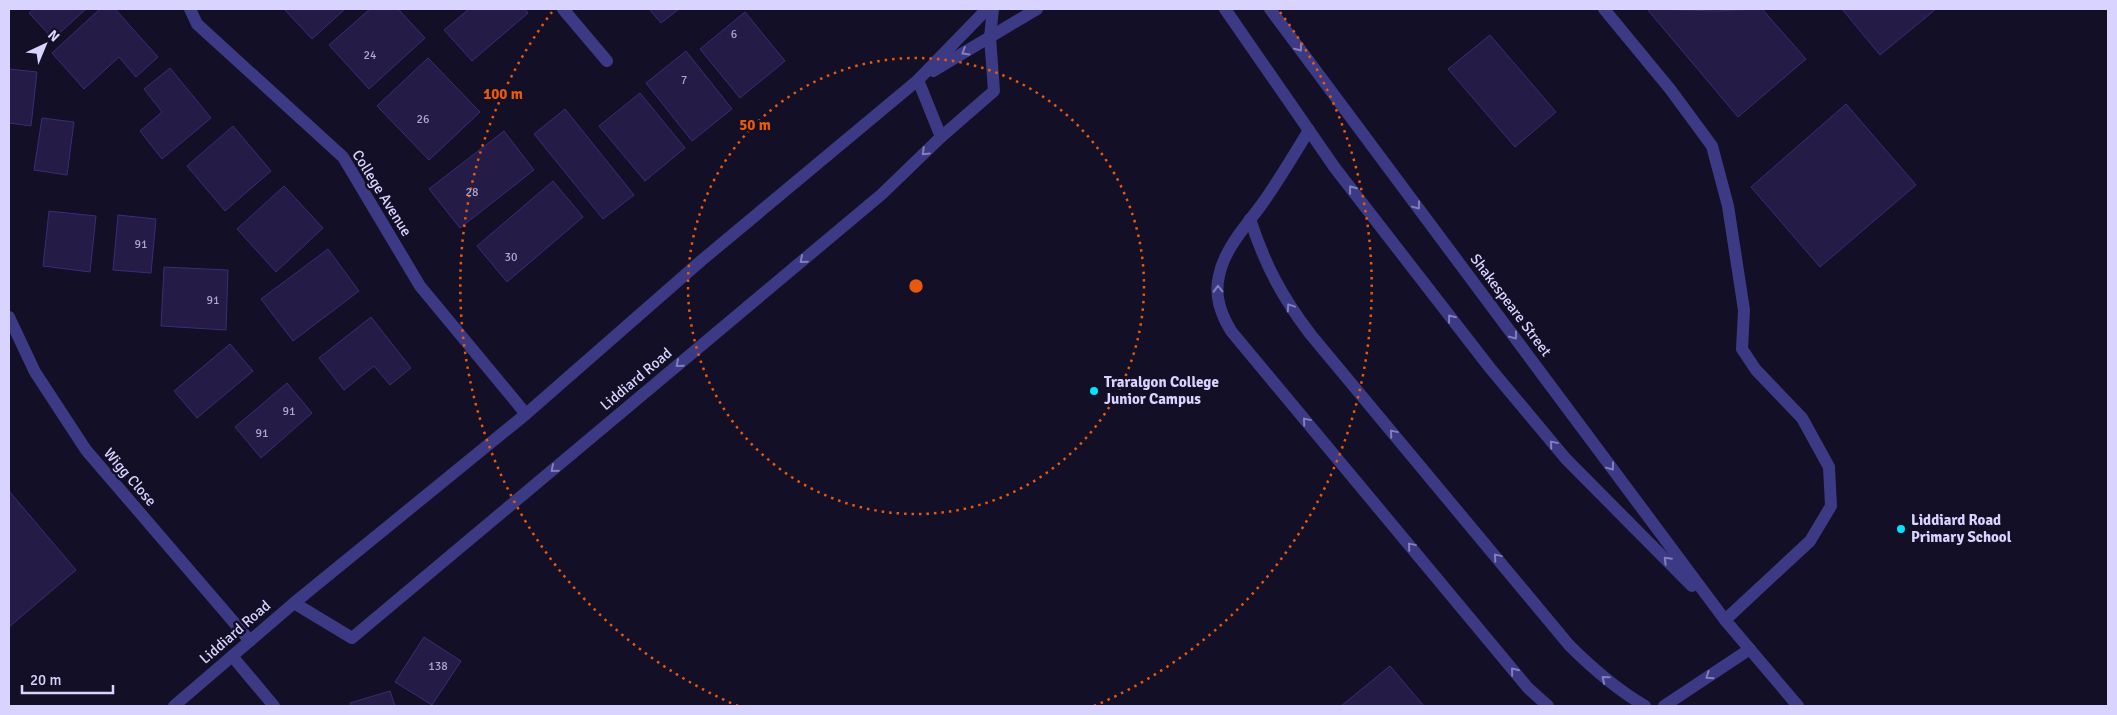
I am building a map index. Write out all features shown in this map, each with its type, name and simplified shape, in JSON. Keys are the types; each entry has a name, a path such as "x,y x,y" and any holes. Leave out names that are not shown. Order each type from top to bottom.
{"street":[{"name":"College Avenue","path":"190,9 197,24 343,157 420,286 526,414"},
{"path":"563,9 607,61"},
{"name":"Liddiard Road","path":"174,706 294,603 526,414 702,260 918,80 987,9"},
{"path":"918,80 941,137 994,91 990,37 993,9"},
{"name":"Liddiard Road","path":"918,80 1037,9"},
{"name":"Shakespeare Street","path":"1224,9 1335,168 1484,360 1566,459 1726,620"},
{"name":"Shakespeare Street","path":"1270,9 1726,620 1798,706"},
{"path":"1604,9 1670,88 1712,146 1728,206 1744,310 1742,349 1756,370 1802,418 1829,467 1831,506 1810,541 1726,620"},
{"path":"1309,130 1222,265 1218,278 1219,304 1231,331 1528,688 1548,706"},
{"name":"Liddiard Road","path":"294,603 352,638 882,194 941,137"},
{"path":"1250,220 1260,251 1274,281 1291,309 1311,335 1569,645 1592,668 1645,706"},
{"name":"Wigg Close","path":"9,317 35,372 86,450 250,641"},
{"path":"1664,706 1750,649"},
{"path":"232,656 274,706"}],"building":[{"path":"34,9 86,9 53,39 29,13"},
{"path":"100,9 115,9 158,57 136,77 119,57 84,89 52,53"},
{"path":"284,9 345,9 312,39"},
{"path":"370,9 398,9 425,38 369,89 329,45"},
{"path":"469,9 525,9 528,13 472,61 444,30"},
{"path":"649,9 679,9 661,23"},
{"path":"1647,9 1715,11 1762,9 1806,59 1738,117"},
{"path":"1842,9 1936,9 1880,55"},
{"path":"745,12 785,61 740,98 700,49"},
{"path":"1490,35 1556,112 1515,147 1448,69"},
{"path":"686,51 732,109 692,141 646,83"},
{"path":"428,58 480,112 429,160 377,106"},
{"path":"170,68 211,118 162,159 140,131 162,112 144,89"},
{"path":"9,69 37,72 31,126 9,123"},
{"path":"640,93 685,148 645,181 599,126"},
{"path":"1846,104 1916,185 1820,267 1751,187"},
{"path":"565,109 634,195 603,219 534,134"},
{"path":"42,118 74,122 67,175 34,170"},
{"path":"233,126 271,171 225,211 187,166"},
{"path":"504,131 534,170 460,228 429,189"},
{"path":"553,181 583,217 507,282 477,246"},
{"path":"284,186 323,228 276,272 237,229"},
{"path":"49,211 96,216 90,272 43,266"},
{"path":"118,215 156,219 151,273 113,270"},
{"path":"328,249 359,291 293,341 261,299"},
{"path":"164,267 228,270 226,330 161,326"},
{"path":"371,317 411,368 390,385 374,366 344,390 319,358"},
{"path":"230,344 253,371 197,418 174,391"},
{"path":"287,383 312,413 261,458 235,427"},
{"path":"9,491 76,570 9,627"},
{"path":"424,637 461,661 432,705 395,682"},
{"path":"1390,666 1424,706 1341,706"},
{"path":"390,691 395,706 351,706 350,703"}],"place":[{"name":"Traralgon College Junior Campus","path":"1094,391"},
{"name":"Liddiard Road Primary School","path":"1901,529"}]}
